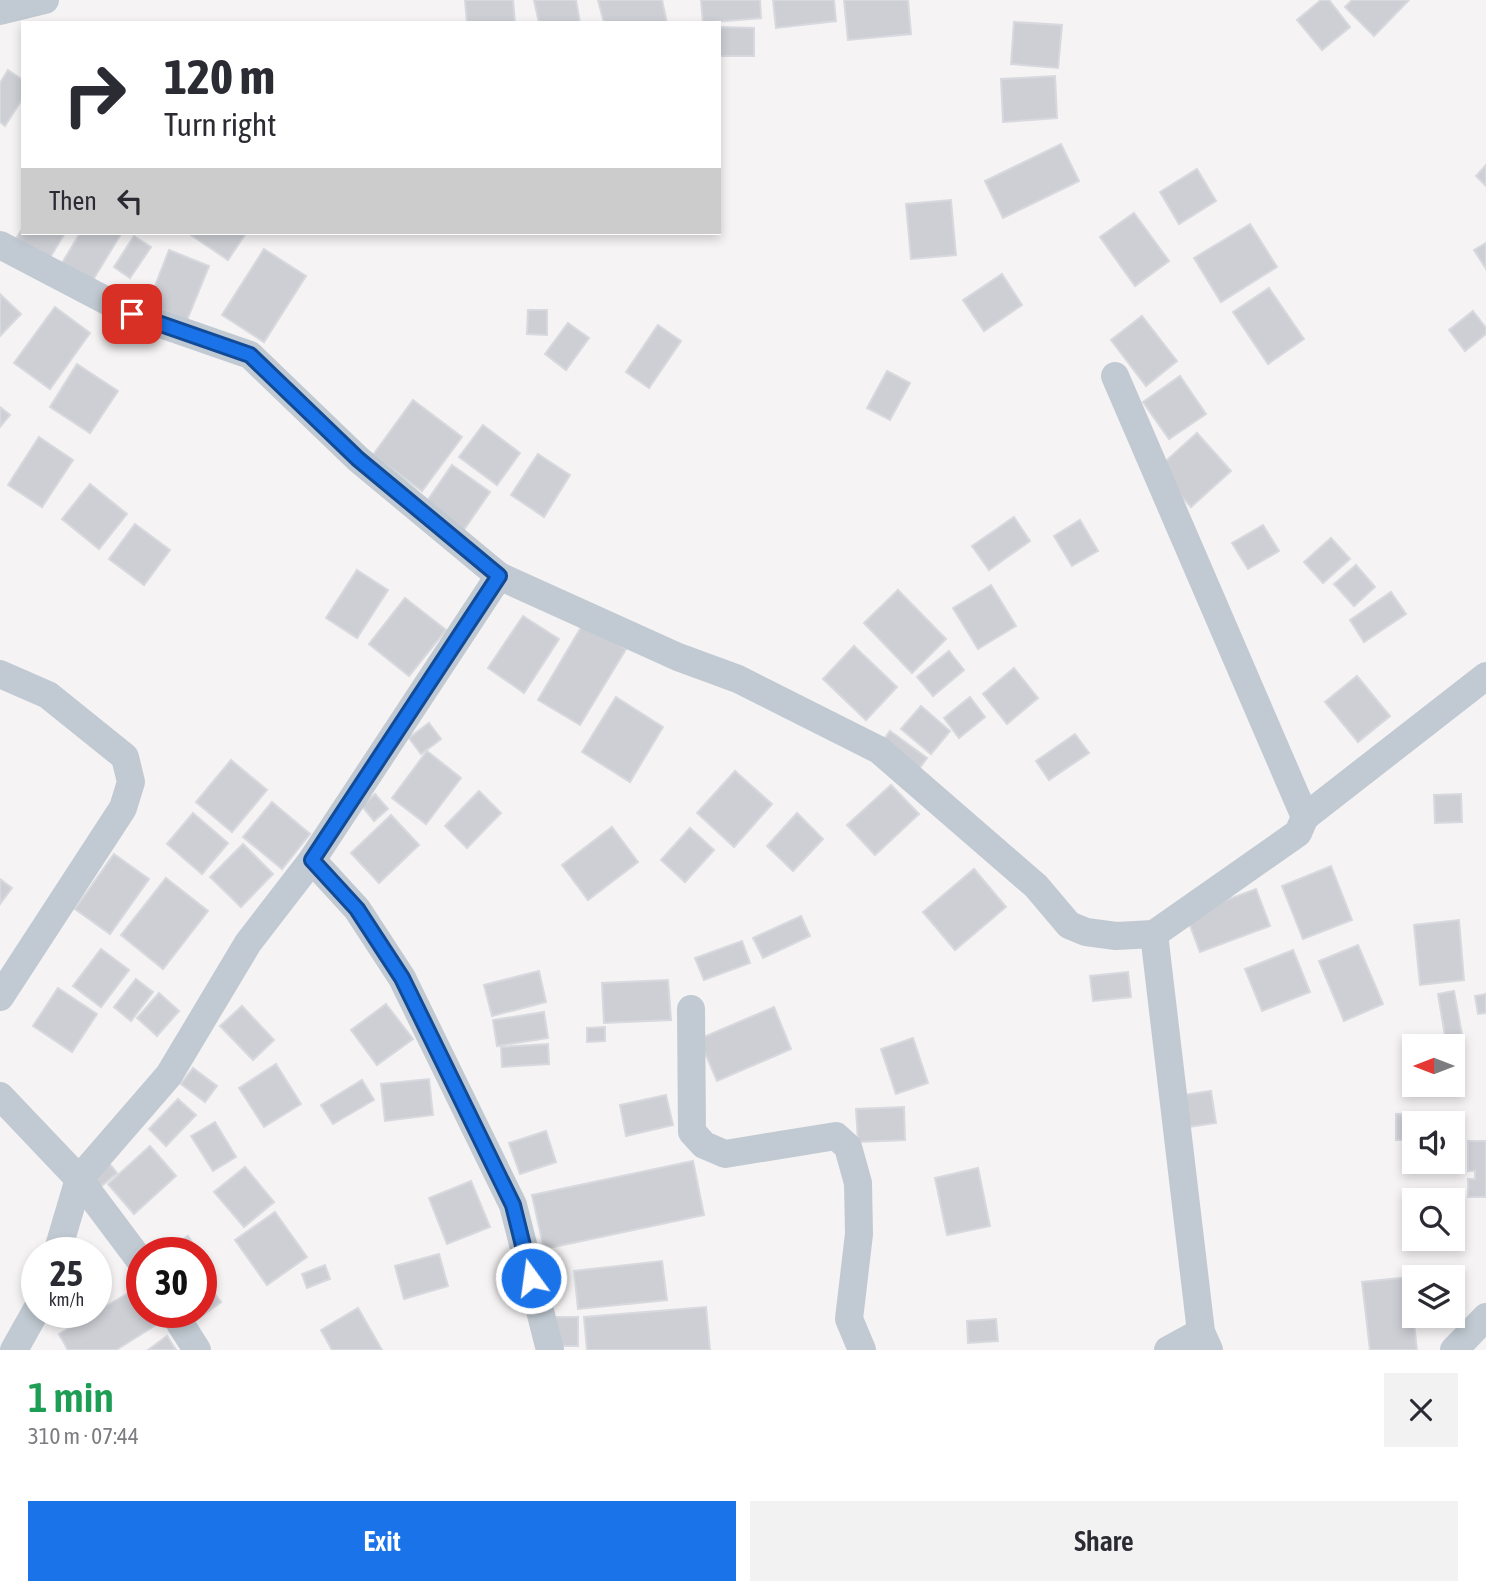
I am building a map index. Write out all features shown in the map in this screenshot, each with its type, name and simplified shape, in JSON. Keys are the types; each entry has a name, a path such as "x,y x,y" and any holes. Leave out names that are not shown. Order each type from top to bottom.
{"street":[{"path":"0,11 45,0"},
{"path":"0,245 132,314 250,355 358,459 499,576 678,657 738,679 879,750 1036,886 1069,925 1086,932 1116,936 1154,934 1298,833 1305,817 1486,676"},
{"path":"1115,376 1305,817"},
{"path":"63,1237 79,1179 169,1075 248,943 312,860 499,576"},
{"path":"0,674 48,695 103,737 125,757 131,782 123,808 0,997"},
{"path":"312,860 357,909 402,978 513,1205 550,1350"},
{"path":"1154,934 1205,1341 1168,1350"},
{"path":"691,1009 692,1132 704,1145 725,1154 836,1136 848,1147 858,1183 859,1234 849,1319 862,1350"},
{"path":"0,1097 79,1179 126,1242"},
{"path":"1454,1350 1486,1317"},
{"path":"14,1350 26,1328"},
{"path":"183,1328 197,1350"}],"building":[{"path":"465,0 513,0 515,21 467,21"},
{"path":"534,0 576,0 580,21 539,21"},
{"path":"598,0 662,0 667,21 603,21"},
{"path":"701,0 760,0 761,18 703,21"},
{"path":"773,0 834,0 836,21 776,28"},
{"path":"844,0 908,0 911,34 848,40"},
{"path":"1321,0 1329,0 1350,27 1322,50 1297,20"},
{"path":"1352,0 1409,0 1374,36 1345,7"},
{"path":"1014,22 1062,25 1058,68 1011,64"},
{"path":"721,27 754,28 754,56 721,56"},
{"path":"8,70 21,79 21,101 5,126 0,122 0,83"},
{"path":"1055,76 1057,118 1003,122 1001,79"},
{"path":"1061,144 1079,181 1003,218 985,181"},
{"path":"1486,165 1486,186 1476,176"},
{"path":"1197,169 1216,201 1179,224 1160,192"},
{"path":"951,200 956,255 911,259 906,204"},
{"path":"1134,213 1169,261 1135,286 1100,237"},
{"path":"1250,224 1277,267 1221,302 1194,258"},
{"path":"21,231 21,235 64,235 46,264 13,243"},
{"path":"79,235 120,235 88,288 58,270"},
{"path":"191,235 245,235 228,260"},
{"path":"134,236 151,247 130,278 114,267"},
{"path":"1486,243 1486,269 1474,250"},
{"path":"264,249 306,276 264,342 222,315"},
{"path":"169,250 209,266 187,320 148,304"},
{"path":"1002,274 1022,305 984,331 963,300"},
{"path":"1269,288 1304,339 1268,364 1233,312"},
{"path":"0,294 21,314 0,336"},
{"path":"55,307 90,333 50,389 14,363"},
{"path":"528,310 547,310 547,335 527,334"},
{"path":"1473,311 1486,328 1486,334 1465,351 1449,330"},
{"path":"1142,316 1177,361 1146,386 1111,340"},
{"path":"568,323 589,338 566,370 545,354"},
{"path":"658,325 681,341 649,388 626,372"},
{"path":"77,364 118,391 90,433 50,407"},
{"path":"887,371 910,383 890,420 867,408"},
{"path":"1180,376 1206,414 1169,439 1143,402"},
{"path":"413,400 462,437 422,491 373,455"},
{"path":"0,407 10,415 0,427"},
{"path":"483,425 520,453 497,485 459,457"},
{"path":"1197,433 1231,471 1191,507 1157,469"},
{"path":"39,437 73,460 42,507 8,485"},
{"path":"538,454 570,475 544,517 511,495"},
{"path":"452,465 490,492 463,531 425,504"},
{"path":"90,484 127,514 99,549 62,519"},
{"path":"1014,517 1030,541 989,570 972,546"},
{"path":"1080,520 1098,551 1072,566 1054,536"},
{"path":"135,524 170,550 144,585 109,559"},
{"path":"1263,525 1279,551 1248,569 1232,543"},
{"path":"1331,538 1350,559 1323,583 1304,562"},
{"path":"1356,565 1375,587 1354,606 1334,584"},
{"path":"357,570 388,590 357,638 326,618"},
{"path":"991,585 1016,626 978,649 953,608"},
{"path":"898,590 946,639 912,673 864,623"},
{"path":"1391,592 1406,614 1364,642 1350,620"},
{"path":"405,598 446,630 409,676 369,644"},
{"path":"523,616 559,639 524,693 488,668"},
{"path":"583,624 626,649 580,725 538,700"},
{"path":"854,646 897,687 866,720 823,679"},
{"path":"949,651 964,670 933,696 917,677"},
{"path":"1014,668 1038,698 1007,724 983,694"},
{"path":"1357,676 1390,716 1358,742 1325,702"},
{"path":"616,697 663,727 630,782 582,752"},
{"path":"970,697 985,717 959,738 944,718"},
{"path":"921,706 950,731 931,754 901,729"},
{"path":"429,723 441,739 421,754 409,738"},
{"path":"890,731 927,758 916,773 879,746"},
{"path":"1075,734 1089,753 1049,780 1036,761"},
{"path":"427,751 461,778 426,824 392,798"},
{"path":"231,760 267,790 232,832 196,802"},
{"path":"735,771 772,804 734,847 697,813"},
{"path":"891,785 919,814 875,855 847,825"},
{"path":"479,791 501,813 467,848 445,826"},
{"path":"375,794 388,809 374,821 362,806"},
{"path":"1461,794 1462,822 1435,823 1434,795"},
{"path":"272,802 310,834 282,869 243,837"},
{"path":"193,813 228,843 202,874 167,844"},
{"path":"797,813 823,839 793,871 767,846"},
{"path":"391,815 419,845 379,883 351,853"},
{"path":"612,827 638,862 588,900 562,865"},
{"path":"690,828 714,850 685,882 661,860"},
{"path":"243,844 273,874 241,907 210,877"},
{"path":"114,854 149,879 110,934 75,909"},
{"path":"1331,866 1352,920 1303,939 1282,886"},
{"path":"974,869 1006,907 955,950 923,912"},
{"path":"166,878 208,911 163,969 121,935"},
{"path":"0,879 12,888 0,904"},
{"path":"1256,889 1270,926 1200,952 1186,915"},
{"path":"801,916 810,936 763,958 753,938"},
{"path":"1459,920 1464,980 1420,985 1414,925"},
{"path":"742,941 750,963 704,980 695,958"},
{"path":"1358,945 1383,1004 1344,1021 1319,961"},
{"path":"101,949 129,970 101,1007 73,986"},
{"path":"1293,950 1310,992 1262,1011 1245,969"},
{"path":"539,971 546,1002 492,1016 484,985"},
{"path":"1128,972 1131,997 1093,1001 1090,976"},
{"path":"136,979 153,992 131,1021 114,1007"},
{"path":"668,980 671,1020 604,1023 602,983"},
{"path":"58,988 97,1014 72,1052 33,1026"},
{"path":"1454,991 1462,1034 1445,1034 1438,994"},
{"path":"159,993 179,1011 157,1036 137,1018"},
{"path":"1486,994 1486,1013 1478,1014 1475,996"},
{"path":"386,1004 413,1039 377,1065 351,1030"},
{"path":"242,1006 274,1040 253,1060 220,1026"},
{"path":"774,1007 791,1049 717,1081 699,1039"},
{"path":"544,1012 548,1038 497,1046 493,1020"},
{"path":"605,1027 605,1041 587,1042 587,1028"},
{"path":"913,1038 928,1083 896,1094 881,1049"},
{"path":"548,1044 549,1064 502,1067 501,1047"},
{"path":"276,1064 301,1104 264,1127 239,1088"},
{"path":"193,1068 217,1086 205,1102 181,1084"},
{"path":"429,1079 433,1115 385,1121 381,1084"},
{"path":"362,1080 374,1100 333,1124 321,1105"},
{"path":"1211,1091 1216,1123 1181,1128 1176,1096"},
{"path":"666,1095 673,1125 626,1136 620,1105"},
{"path":"178,1099 196,1115 166,1146 149,1129"},
{"path":"904,1107 905,1140 858,1142 856,1109"},
{"path":"1396,1114 1402,1114 1402,1140 1396,1140"},
{"path":"215,1122 236,1157 213,1171 191,1136"},
{"path":"546,1131 556,1162 520,1174 509,1143"},
{"path":"1468,1141 1486,1141 1486,1197 1468,1197 1468,1179 1475,1179 1475,1171 1468,1171"},
{"path":"150,1146 176,1176 134,1214 108,1184"},
{"path":"693,1161 704,1215 544,1249 532,1195"},
{"path":"109,1163 117,1173 99,1188 91,1178"},
{"path":"245,1167 274,1202 244,1227 214,1192"},
{"path":"978,1168 990,1226 947,1235 935,1178"},
{"path":"471,1181 490,1227 447,1244 429,1198"},
{"path":"275,1212 307,1257 267,1285 235,1240"},
{"path":"439,1254 448,1286 404,1299 395,1266"},
{"path":"662,1261 667,1300 578,1309 574,1271"},
{"path":"325,1265 330,1279 307,1288 302,1274"},
{"path":"1402,1278 1402,1328 1415,1328 1417,1350 1370,1350 1362,1282"},
{"path":"126,1294 126,1328 151,1328 116,1350 68,1350 59,1334 69,1328 112,1328 112,1303"},
{"path":"706,1307 710,1350 587,1350 584,1317"},
{"path":"358,1308 382,1350 332,1350 321,1330"},
{"path":"556,1317 578,1317 578,1346 556,1346"},
{"path":"996,1319 998,1341 968,1343 967,1321"},
{"path":"167,1336 176,1350 148,1350"}],"route":[{"path":"132,314 250,355 358,459 499,576 312,860 357,909 402,978 513,1205 531,1278"}]}
